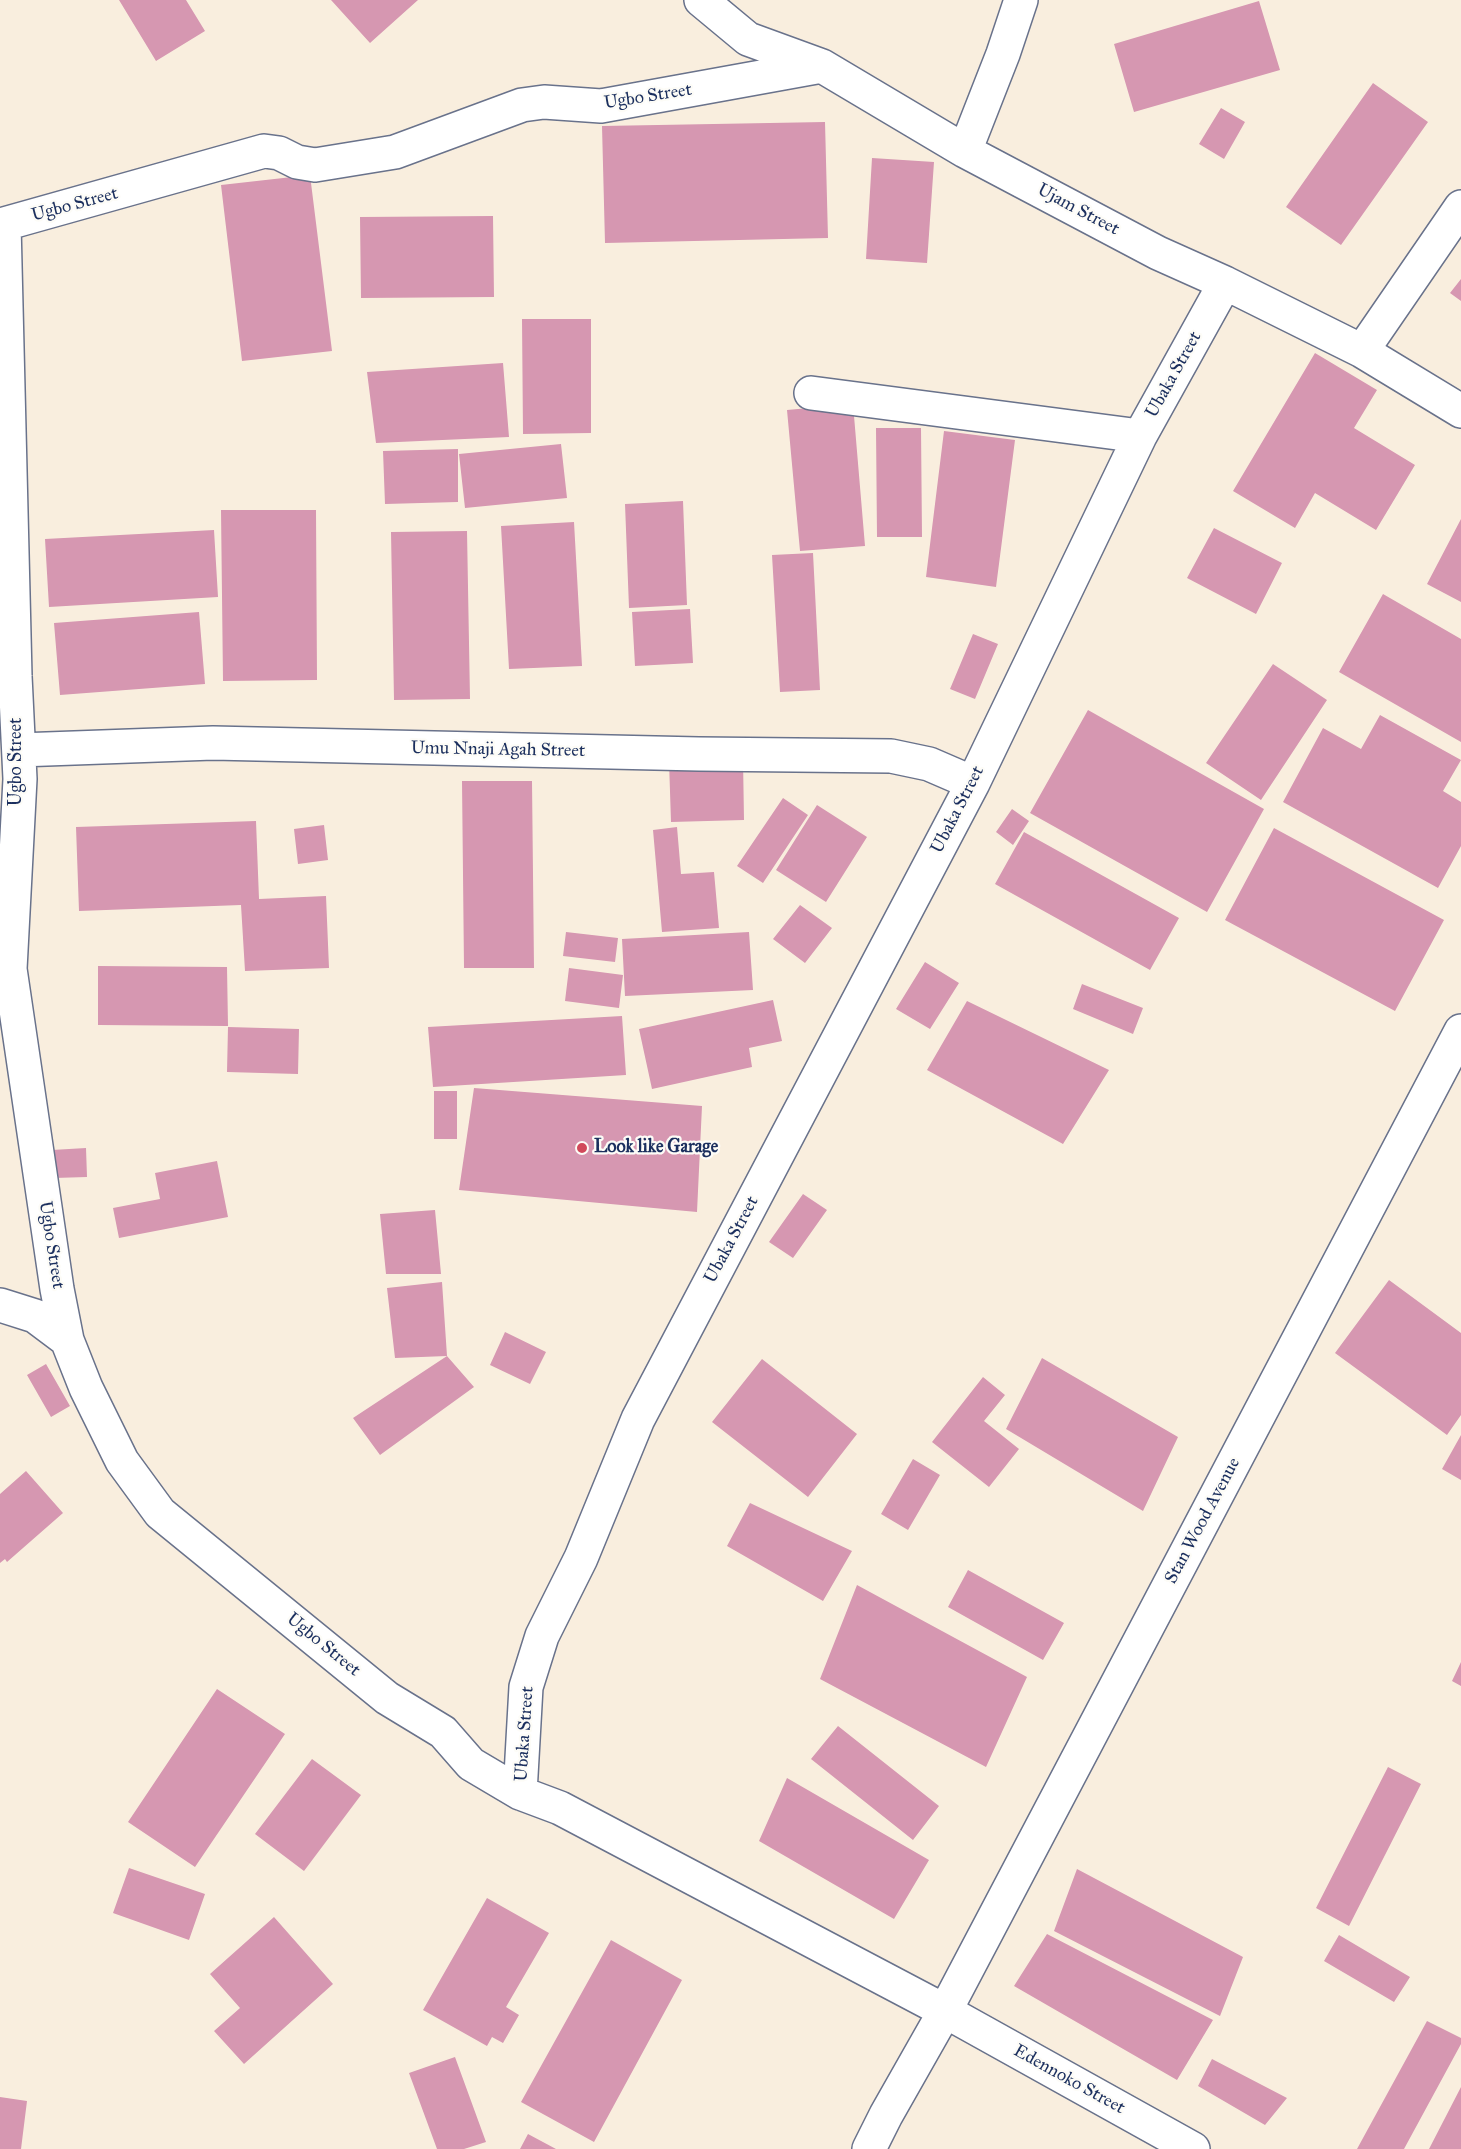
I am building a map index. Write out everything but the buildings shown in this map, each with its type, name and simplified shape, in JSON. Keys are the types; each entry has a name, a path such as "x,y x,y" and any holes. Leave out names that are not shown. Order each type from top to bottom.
{"street":[{"name":"Ujam Street","path":"701,0 748,39 822,66 965,151 1158,253 1225,283 1362,351 1461,411"},
{"path":"965,151 1003,54 1021,0"},
{"name":"Ugbo Street","path":"520,1793 471,1764 443,1732 387,1698 159,1513 122,1461 86,1388 67,1340 57,1289 10,969 20,779 2,222 264,151 279,153 297,162 315,165 395,152 522,105 544,102 601,106 822,66"},
{"path":"1362,351 1461,207"},
{"name":"Ubaka Street","path":"945,2012 560,1808 520,1793 526,1687 543,1636 580,1558 638,1419 973,783 1140,436 1225,283"},
{"path":"811,393 1140,436"},
{"name":"Umu Nnaji Agah Street","path":"19,750 213,743 891,756 929,764 973,783"},
{"name":"Stan Wood Avenue","path":"869,2149 945,2012 1461,1031"},
{"path":"0,1305 35,1316 67,1340"},
{"name":"Edennoko Street","path":"945,2012 1193,2149"}],"place":[{"name":"Look like Garage","path":"582,1148"}]}
